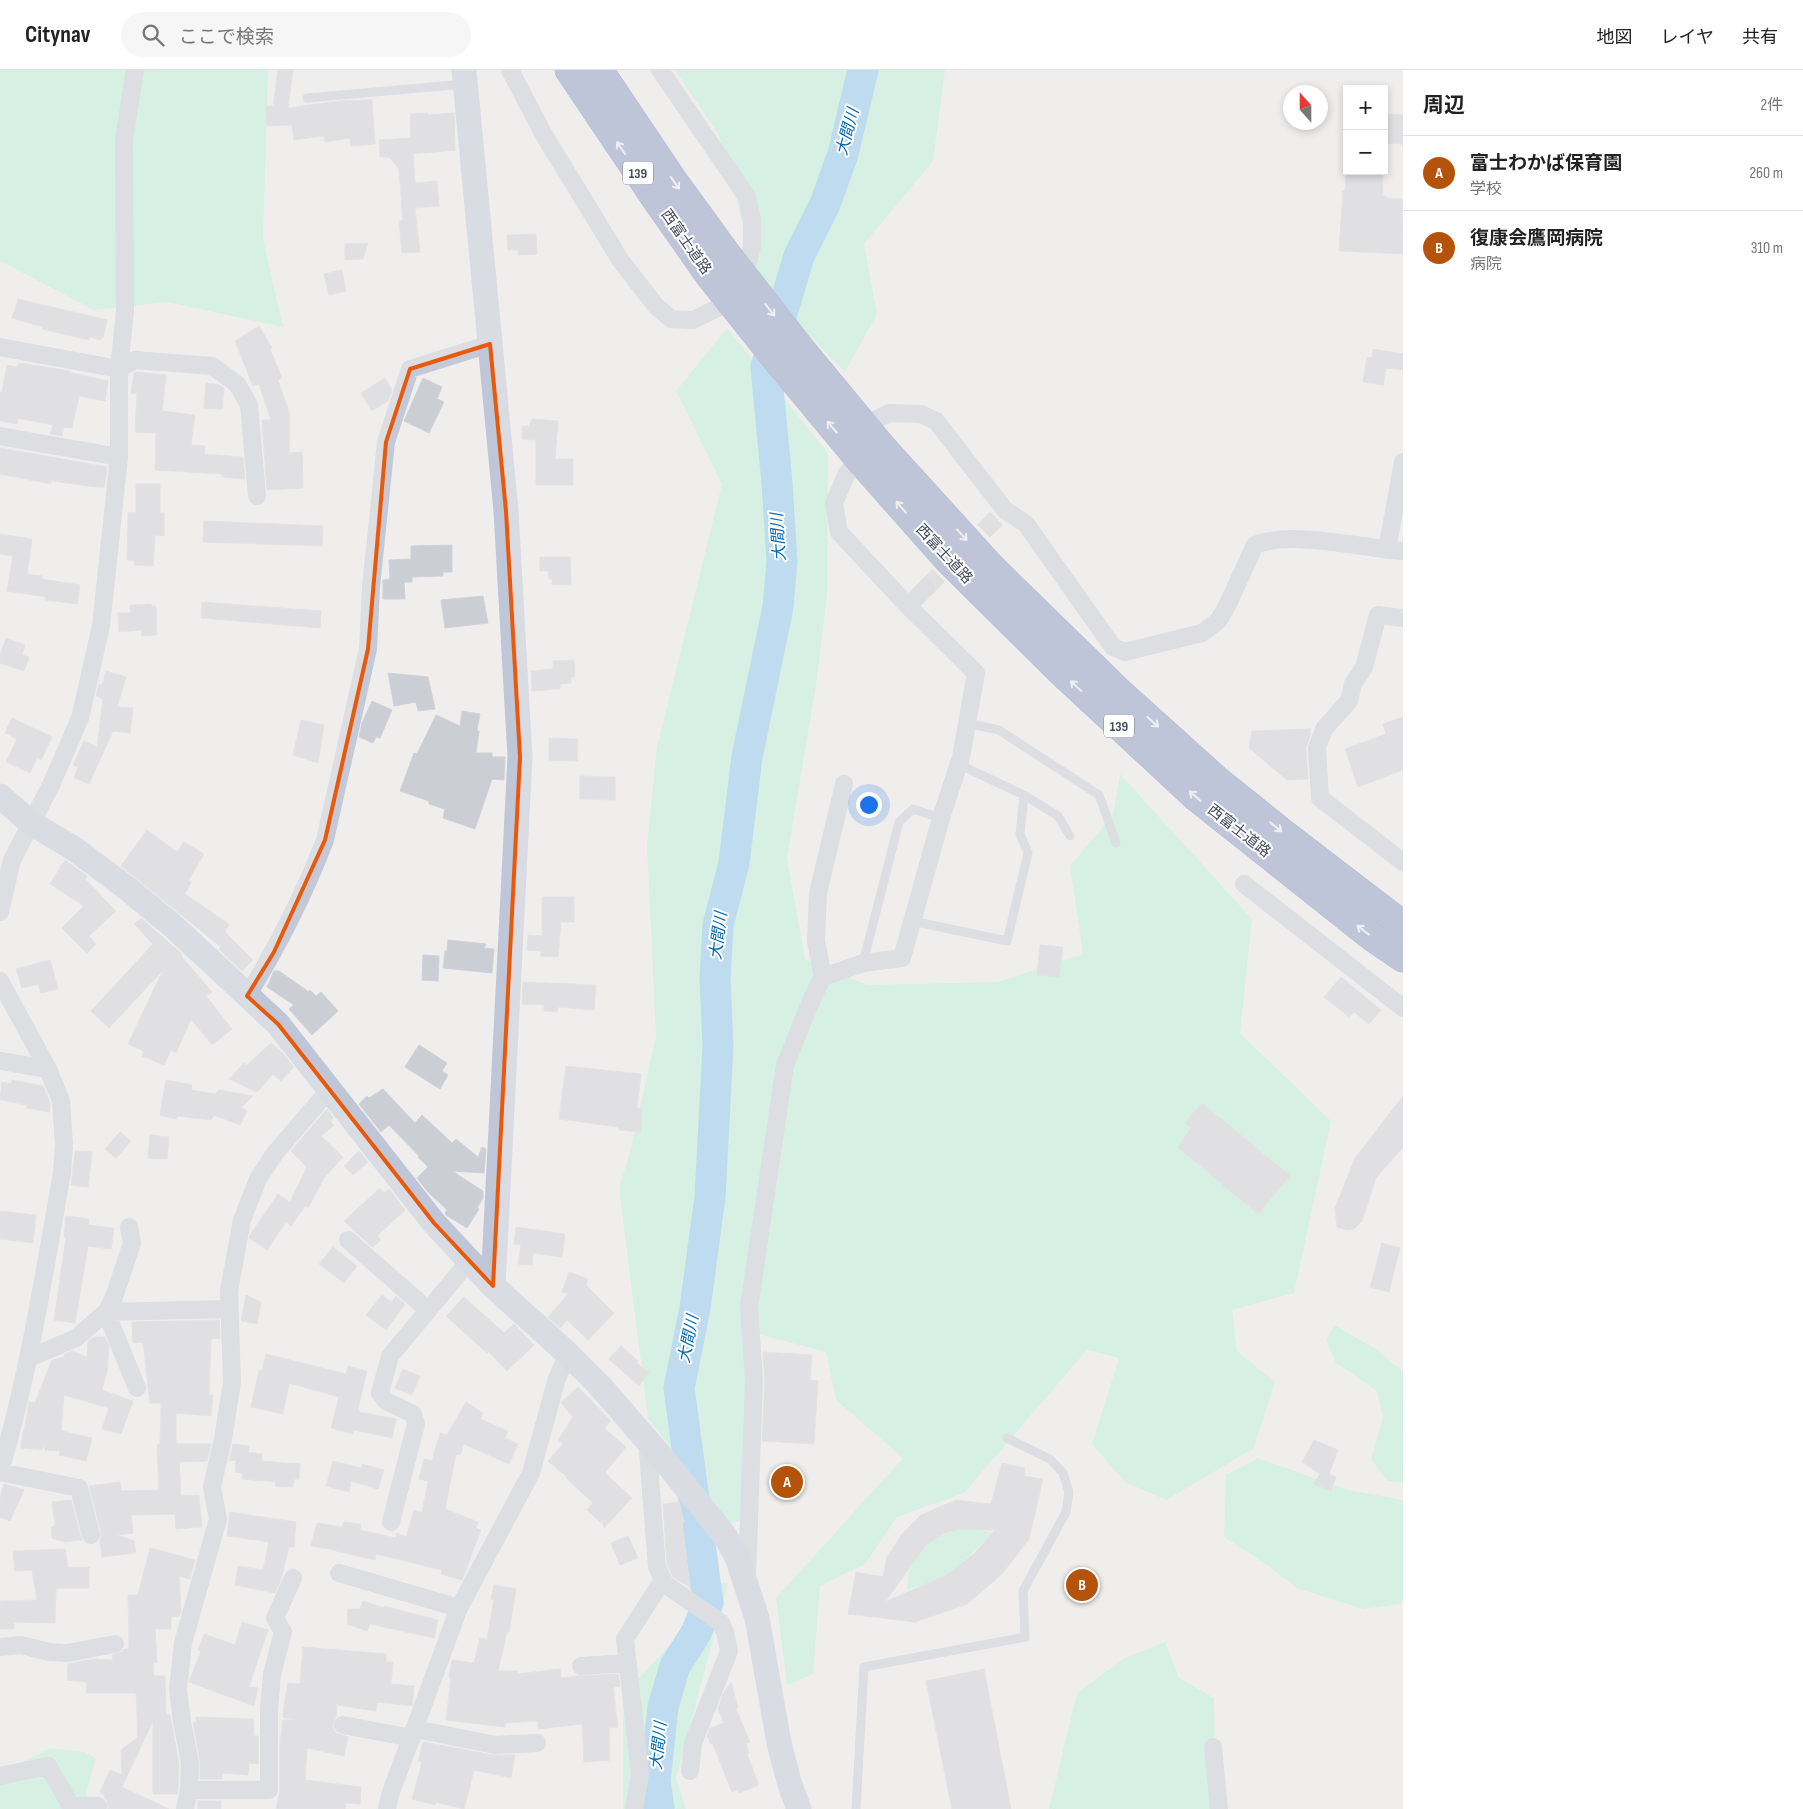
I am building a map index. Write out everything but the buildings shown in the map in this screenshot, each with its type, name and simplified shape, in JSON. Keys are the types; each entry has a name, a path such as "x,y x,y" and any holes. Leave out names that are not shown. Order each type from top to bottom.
{"highway":[{"name":"西富士道路","path":"569,70 709,274 780,364 872,456 992,568 1117,690 1218,780 1283,833 1403,925"},
{"name":"西富士道路","path":"598,70 675,183 729,257 800,348 872,456 948,560 1058,669 1189,791 1372,937 1403,958"}],"street":[{"path":"0,912 12,860 51,785 80,718 101,626 119,457 119,369 124,311 124,140 135,70"},
{"path":"510,70 544,135 621,261 656,306 671,319 693,320 722,306 744,278 752,246 752,220 747,197 660,70"},
{"path":"464,77 506,511 520,757 493,1286"},
{"path":"247,996 274,952 310,878 325,840 368,649 371,587 386,442 410,369 490,344"},
{"path":"0,347 119,369 135,360 212,366 237,384 250,405 256,496"},
{"path":"823,977 863,963 902,958 958,764 976,673 908,606 839,532 834,503 846,475 859,458 869,433 869,423 889,413 921,414 936,421 1001,514 1026,524 1113,647 1125,652 1202,633 1218,621 1230,601 1255,545 1267,540 1290,539 1395,550 1403,462"},
{"path":"0,436 119,457"},
{"path":"908,606 926,588"},
{"path":"1403,618 1378,615 1364,667 1353,684 1349,701 1324,729 1317,748 1320,798 1403,862"},
{"path":"747,1583 754,1381 749,1307 785,1065 808,1007 823,977 816,941 818,893 844,784"},
{"path":"0,796 31,823 76,850 128,889 173,926 278,1024 434,1223 493,1286 568,1354 600,1386 665,1461 725,1536 737,1557 757,1618 779,1743 790,1784 800,1809"},
{"path":"1244,884 1403,1008"},
{"path":"0,981 48,1068 61,1101 64,1145 62,1173 29,1358 0,1471 80,1488 91,1535"},
{"path":"0,1061 48,1068"},
{"path":"185,1809 189,1790 190,1763 178,1688 183,1643 218,1519 212,1487 223,1439 232,1382 229,1291 242,1220 258,1179 275,1152 330,1089"},
{"path":"29,1358 76,1338 106,1312 114,1297 132,1243 129,1227"},
{"path":"348,1240 428,1310"},
{"path":"391,1522 416,1424 413,1414 386,1401 380,1393 390,1356 470,1260"},
{"path":"106,1312 229,1310"},
{"path":"106,1312 137,1388"},
{"path":"387,1809 390,1795 459,1608 531,1473 558,1378 568,1354"},
{"path":"647,1440 657,1567 664,1584 721,1623 730,1651 693,1743 690,1771"},
{"path":"339,1573 459,1608"},
{"path":"189,1790 269,1790 272,1674 283,1632 275,1618 293,1578"},
{"path":"634,1809 640,1774 625,1639 663,1580"},
{"path":"0,1647 21,1645 49,1652 67,1652 116,1644"},
{"path":"581,1666 628,1663"},
{"path":"342,1725 494,1745 537,1743"},
{"path":"1213,1747 1219,1809"},
{"path":"0,1776 48,1766 71,1806 98,1806"}],"lane":[{"path":"307,98 464,77"},
{"path":"967,722 999,730 1099,795 1116,843"},
{"path":"958,764 1024,795 1058,816 1070,836"},
{"path":"912,921 1007,941 1028,853 1020,834 1024,795"},
{"path":"863,963 899,822 913,809 941,818"},
{"path":"856,1809 864,1667 1025,1637 1023,1591 1066,1512 1069,1492 1063,1473 1050,1459 1007,1438"}],"highlighted area":[{"path":"490,344 506,511 520,757 493,1286 434,1223 278,1024 247,996 274,952 325,840 368,649 386,442 410,369"}],"green space":[{"path":"0,70 268,70 263,239 283,327 168,302 94,310 0,261"},
{"path":"675,70 945,70 933,161 864,244 877,314 845,372 758,282 719,135"},
{"path":"727,328 828,453 827,594 817,679 787,858 805,959 867,985 998,982 1083,954 1070,866 1113,815 1120,774 1252,919 1240,1033 1331,1121 1294,1293 1232,1310 1237,1351 1275,1382 1253,1449 1166,1500 1125,1482 1092,1444 1119,1358 1087,1350 964,1493 897,1517 865,1564 820,1586 813,1674 787,1685 776,1598 903,1458 836,1400 826,1352 751,1332 742,1520 730,1523 648,1418 619,1188 630,1152 656,1036 647,846 657,747 722,484 676,391"},
{"path":"1335,1325 1377,1350 1403,1372 1403,1482 1387,1481 1371,1459 1383,1418 1377,1391 1336,1363 1326,1339"},
{"path":"1258,1458 1348,1490 1403,1500 1403,1599 1400,1604 1363,1609 1297,1588 1267,1565 1224,1537 1226,1475"},
{"path":"962,1529 976,1529 992,1533 954,1569 932,1582 907,1589 911,1568 921,1551 939,1537"},
{"path":"728,1583 676,1778 686,1809 623,1809 623,1715 629,1689 677,1637 711,1584"},
{"path":"1165,1642 1179,1678 1214,1698 1216,1809 1049,1809 1077,1693 1125,1658"},
{"path":"50,1748 85,1752 96,1758 87,1790 88,1809 0,1809 0,1774"}],"waterway":[{"name":"大間川","path":"659,1809 655,1781 663,1707 675,1666 696,1633 708,1603 679,1388 695,1308 710,1197 718,1046 715,979 718,925 734,863 747,757 778,607 782,561 766,367 799,256 825,204 843,154 863,70"}],"tunnel":[{"path":"926,588 997,518"}],"place":[{"name":"富士わかば保育園","path":"787,1482"},
{"name":"復康会鷹岡病院","path":"1082,1585"}]}
